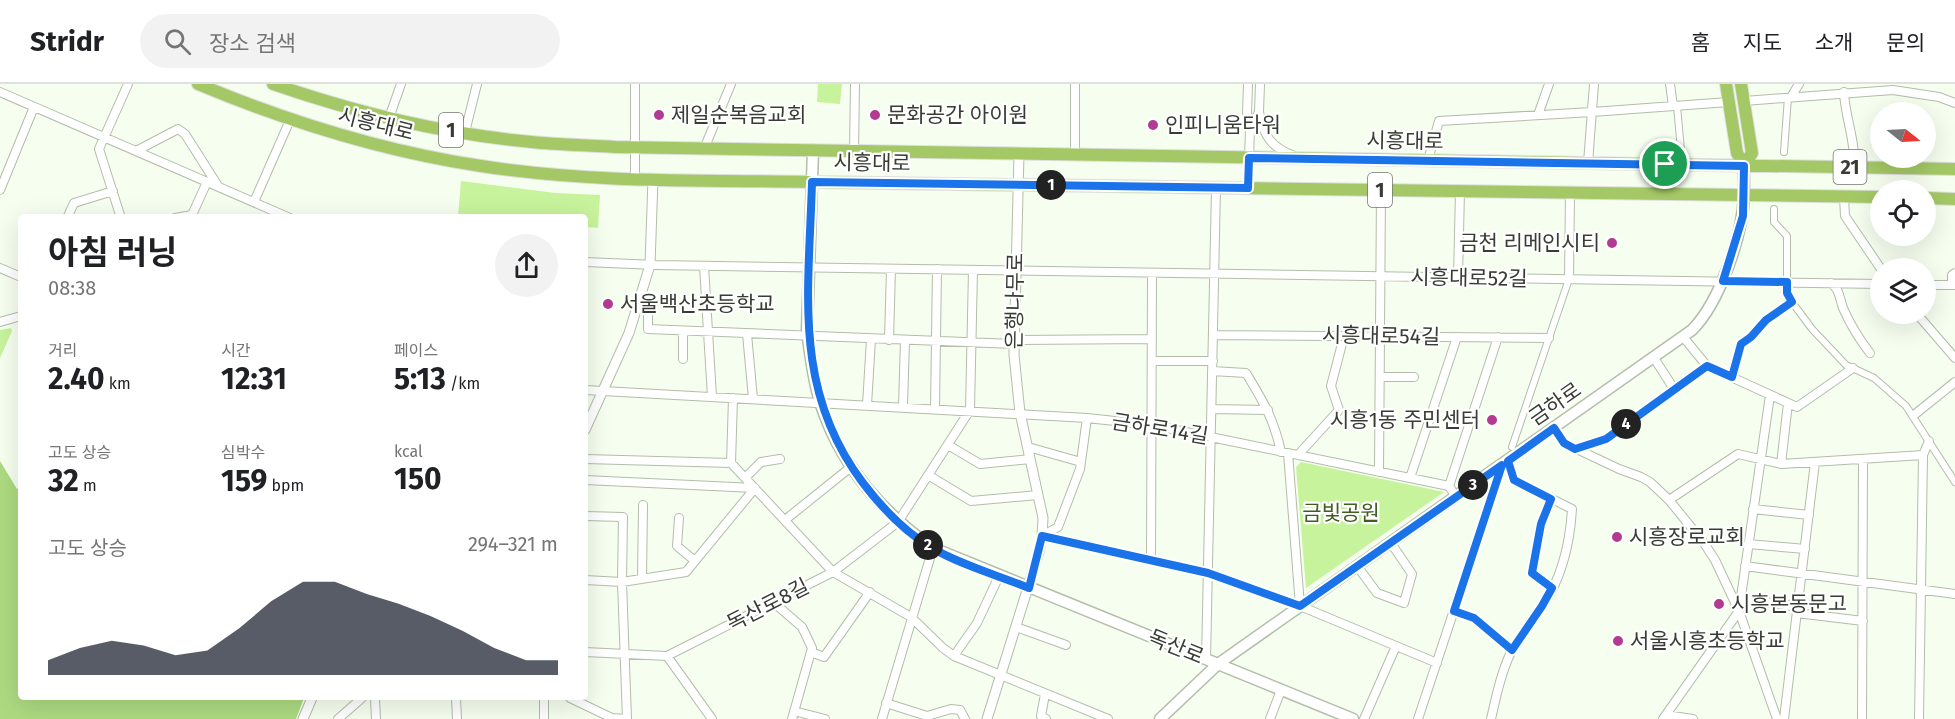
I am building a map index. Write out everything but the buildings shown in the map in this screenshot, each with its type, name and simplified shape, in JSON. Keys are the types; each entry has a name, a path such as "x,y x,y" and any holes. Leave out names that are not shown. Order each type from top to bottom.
{"main road":[{"name":"시흥대로","path":"198,84 290,120 385,147 516,171 653,179 1870,197"},
{"name":"시흥대로","path":"273,84 322,101 389,118 533,142 704,149 1955,169"},
{"name":"금하로","path":"1160,719 1218,664 1684,338 1700,323 1723,281 1743,216 1744,166 1737,153 1726,84"},
{"name":"금하로","path":"1741,84 1752,153 1744,166"},
{"name":"독산로","path":"813,150 808,337 820,402 836,441 851,467 876,500 898,522 933,548 1353,719"},
{"path":"1936,198 1955,199"}],"street":[{"path":"120,214 99,149 128,84"},
{"path":"389,118 401,84"},
{"path":"465,132 477,84"},
{"path":"635,84 635,178"},
{"path":"704,149 731,84"},
{"name":"시흥대로","path":"854,151 855,84"},
{"path":"1075,84 1075,154"},
{"path":"1248,84 1247,114 1250,129 1248,188"},
{"path":"1260,84 1259,112 1262,127 1274,146 1301,159"},
{"path":"1538,115 1549,84"},
{"path":"1588,163 1594,84"},
{"path":"1670,84 1681,150"},
{"path":"1784,152 1789,97 1799,84"},
{"path":"1744,101 1893,90 1939,97 1955,103"},
{"path":"0,92 281,214"},
{"path":"1844,92 1855,152 1854,167"},
{"path":"1428,160 1439,121 1729,102"},
{"path":"0,190 34,107"},
{"path":"1250,129 1259,112"},
{"path":"254,202 290,120"},
{"path":"136,151 178,129 185,134 219,187"},
{"name":"은행나무로","path":"987,719 1029,588 1043,525 1016,385 1014,342 1019,154"},
{"path":"588,422 629,333 650,265 653,179"},
{"path":"192,214 207,182"},
{"path":"1206,659 1216,188"},
{"path":"1379,472 1382,190"},
{"path":"69,214 74,203 112,191"},
{"path":"1458,277 1460,191"},
{"path":"1512,447 1569,279 1570,192"},
{"path":"1844,196 1845,216 1874,258"},
{"path":"1774,209 1774,222 1787,236 1787,293 1792,302 1846,365 1874,378 1914,415 1955,482"},
{"name":"시흥대로52길","path":"588,262 936,270 1723,281"},
{"path":"704,266 712,397"},
{"path":"0,268 18,276"},
{"path":"890,339 891,268"},
{"path":"935,408 936,270"},
{"path":"970,410 973,270"},
{"path":"1151,560 1152,273"},
{"path":"1936,285 1954,285 1952,275 1955,273"},
{"path":"1723,281 1870,284"},
{"path":"1831,283 1838,289 1843,308 1858,338 1870,353"},
{"path":"639,301 648,304 648,329 971,343 1152,339"},
{"path":"1732,377 1741,344 1751,337 1766,320 1792,302"},
{"path":"0,322 18,317"},
{"path":"1926,324 1955,358"},
{"path":"683,331 683,358"},
{"path":"747,334 753,399"},
{"name":"시흥대로54길","path":"1213,335 1549,338"},
{"path":"1298,455 1339,410 1331,386 1344,336"},
{"path":"1410,478 1457,337"},
{"path":"1456,497 1449,486 1498,337"},
{"path":"1684,338 1707,366 1797,407 1852,368"},
{"path":"867,405 871,339"},
{"path":"903,406 905,340"},
{"path":"1654,358 1674,389"},
{"path":"1152,361 1213,361"},
{"path":"1575,449 1606,439 1707,366"},
{"path":"1212,371 1245,372 1268,410 1285,452 1300,606"},
{"path":"1380,377 1414,376"},
{"path":"1914,415 1955,382"},
{"name":"금하로14길","path":"588,390 1020,413 1152,425 1449,486"},
{"path":"1664,717 1739,611 1770,395"},
{"path":"731,464 733,398"},
{"path":"1781,464 1788,403"},
{"path":"1212,409 1268,410"},
{"name":"독산로8길","path":"588,652 667,656 833,572 898,522 970,410"},
{"path":"1042,536 1058,527 1081,462 1087,418"},
{"path":"1554,428 1564,443 1641,477 1669,500 1715,560 1739,611 1777,719"},
{"path":"1919,719 1923,455 1929,441"},
{"path":"948,445 980,464 1030,459"},
{"path":"1028,447 1081,462"},
{"path":"1669,500 1738,454 1781,464 1923,455"},
{"path":"588,459 731,464 833,572 911,616 954,656 1108,719"},
{"path":"745,478 761,462 780,459"},
{"path":"1862,719 1863,460"},
{"path":"1784,719 1815,462"},
{"path":"1491,719 1512,650 1542,606 1568,550 1572,509 1514,480 1504,463"},
{"path":"1418,719 1504,463"},
{"path":"784,520 851,467"},
{"path":"928,475 971,501 1038,495"},
{"path":"588,480 755,488"},
{"path":"588,580 622,582 686,572 755,488"},
{"path":"1551,499 1541,524 1532,573 1552,588"},
{"path":"642,579 643,505"},
{"path":"1752,509 1809,515"},
{"path":"574,700 612,718 627,719 622,582 623,517 588,516"},
{"path":"679,518 677,546 695,561"},
{"path":"1042,536 1208,573 1300,606 1437,663"},
{"path":"1357,566 1377,593 1404,603 1412,574 1391,543"},
{"path":"1748,544 1805,549"},
{"path":"882,719 933,548"},
{"path":"1745,566 1955,594"},
{"path":"954,656 977,623 999,576"},
{"path":"811,652 824,657 870,592"},
{"path":"1740,598 1863,621"},
{"path":"772,602 802,627 812,648 793,715 825,719"},
{"path":"1454,611 1474,618 1512,650"},
{"path":"1016,627 1066,645"},
{"path":"1364,719 1396,646"},
{"path":"667,656 712,719"},
{"path":"1270,719 1281,690"},
{"path":"1044,718 1045,694"},
{"path":"303,719 311,700"},
{"path":"339,719 360,700"},
{"path":"375,700 376,719"},
{"path":"456,700 457,719"},
{"path":"544,700 544,719"},
{"path":"886,704 927,716 951,709 960,710 965,719"},
{"path":"1664,717 1693,719"}],"green space":[{"path":"818,84 842,84 840,104 817,102"},
{"path":"461,181 555,193 600,195 598,228 588,227 588,214 458,214"},
{"path":"11,328 12,331 0,358 0,330"},
{"path":"0,461 18,489 18,700 303,700 296,719 0,719"},
{"name":"금빛공원","path":"1301,462 1444,492 1306,588 1296,467"}],"place":[{"name":"제일순복음교회","path":"659,115"},
{"name":"문화공간 아이원","path":"875,115"},
{"name":"인피니움타워","path":"1153,125"},
{"name":"금천 리메인시티","path":"1612,243"},
{"name":"서울백산초등학교","path":"608,304"},
{"name":"시흥1동 주민센터","path":"1492,420"},
{"name":"시흥장로교회","path":"1617,537"},
{"name":"시흥본동문고","path":"1719,604"},
{"name":"서울시흥초등학교","path":"1618,641"}],"route":[{"path":"1249,158 1665,164 1744,166 1743,216 1723,281 1787,282 1787,293 1792,302 1766,320 1751,337 1741,344 1732,377 1707,366 1606,439 1575,449 1564,443 1554,428 1508,461 1514,480 1551,499 1541,524 1532,573 1552,588 1512,650 1474,618 1454,611 1502,465 1300,606 1208,573 1042,536 1029,588 933,548 908,531 876,500 851,467 836,441 820,402 807,330 812,182 1248,188 1249,158"}]}
